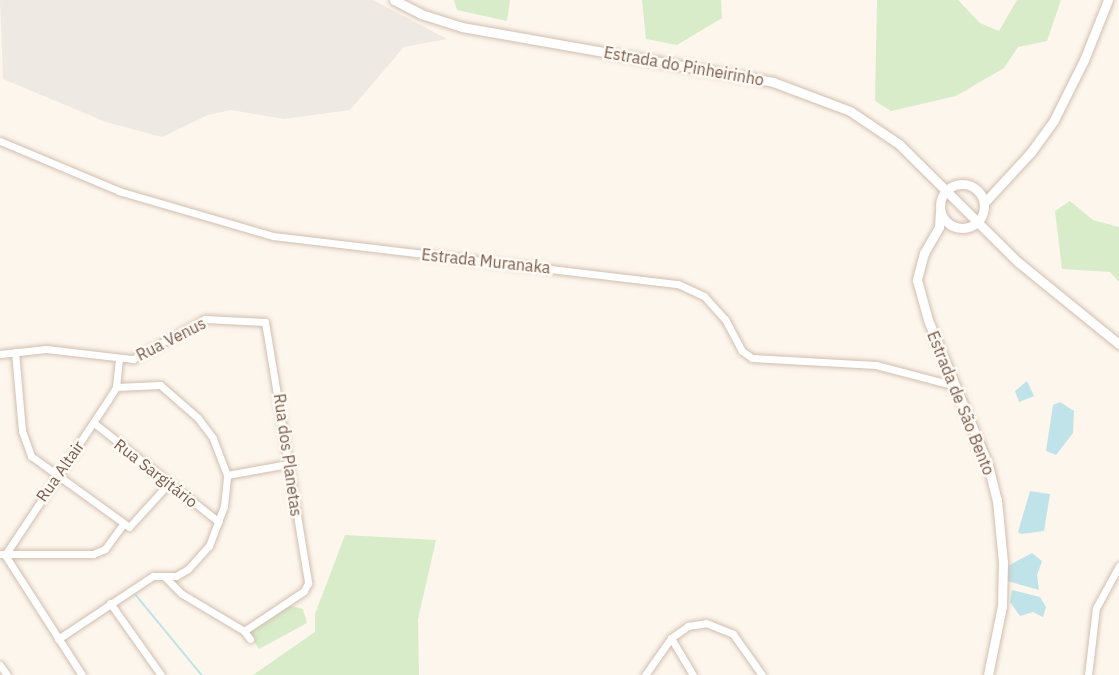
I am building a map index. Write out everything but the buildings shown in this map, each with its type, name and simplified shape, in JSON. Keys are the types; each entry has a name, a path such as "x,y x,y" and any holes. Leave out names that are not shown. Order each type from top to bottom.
{"street":[{"name":"Estrada do Pinheirinho","path":"394,0 421,14 462,27 682,64 800,91 872,123 1018,262 1119,344"},
{"path":"998,183 972,186 958,184 946,191 940,212 952,226 965,228 977,222 984,203 998,183 1031,152 1054,120 1084,60 1108,0"},
{"name":"Estrada Muranaka","path":"0,141 119,191 273,236 678,284 704,296 725,319 742,351 752,358 876,365 952,385"},
{"path":"972,186 984,203"},
{"name":"Estrada de São Bento","path":"940,212 932,241 919,264 918,287 952,385 988,465 997,500 1003,562 1002,606 988,675"},
{"name":"Estrada de São Bento","path":"932,241 952,226"},
{"name":"Rua Venus","path":"0,354 56,350 119,360 147,354 205,319 260,319 268,327"},
{"name":"Rua dos Planetas","path":"244,631 304,591 308,583 268,327"},
{"path":"15,352 24,447 55,476 123,524 134,525 169,483"},
{"path":"58,639 153,576 181,574 209,546 219,522 227,475 213,438 179,399 151,383 116,387 119,360"},
{"name":"Rua Altair","path":"3,555 55,476 94,423 116,387"},
{"name":"Rua Sargitário","path":"94,423 219,522"},
{"path":"227,475 288,464"},
{"path":"3,555 93,554 105,549 123,524"},
{"path":"3,555 82,675"},
{"path":"1088,675 1096,608 1119,566"},
{"path":"164,576 191,600 244,631 250,639"},
{"path":"110,603 161,675"},
{"path":"645,675 671,638 695,623 725,628 740,641 762,675"},
{"path":"671,638 693,675"},
{"path":"0,665 7,675"}],"shaded area":[{"path":"0,0 373,0 447,39 404,47 350,110 284,119 231,110 208,115 162,137 106,122 3,79"}],"green space":[{"path":"454,0 510,0 507,21 457,10"},
{"path":"642,0 721,0 722,18 677,45 646,39"},
{"path":"877,0 958,0 980,23 999,31 1017,0 1061,0 1047,41 1018,47 1004,68 956,96 891,111 875,101"},
{"path":"1070,201 1093,220 1119,227 1119,282 1110,272 1062,269 1055,211"},
{"path":"345,535 436,540 418,619 419,675 253,675 315,632 315,614"},
{"path":"288,605 303,609 307,623 259,649 248,632"}],"water":[{"path":"1027,381 1034,396 1019,402 1015,391"},
{"path":"1060,402 1074,411 1073,433 1056,455 1046,451 1053,405"},
{"path":"1030,491 1050,494 1044,531 1021,534 1018,532"},
{"path":"1032,553 1042,561 1037,575 1039,590 1007,581 1006,567"},
{"path":"1012,590 1040,597 1046,607 1043,617 1033,612 1020,616 1010,602"}],"waterway":[{"path":"136,595 202,675"}]}
